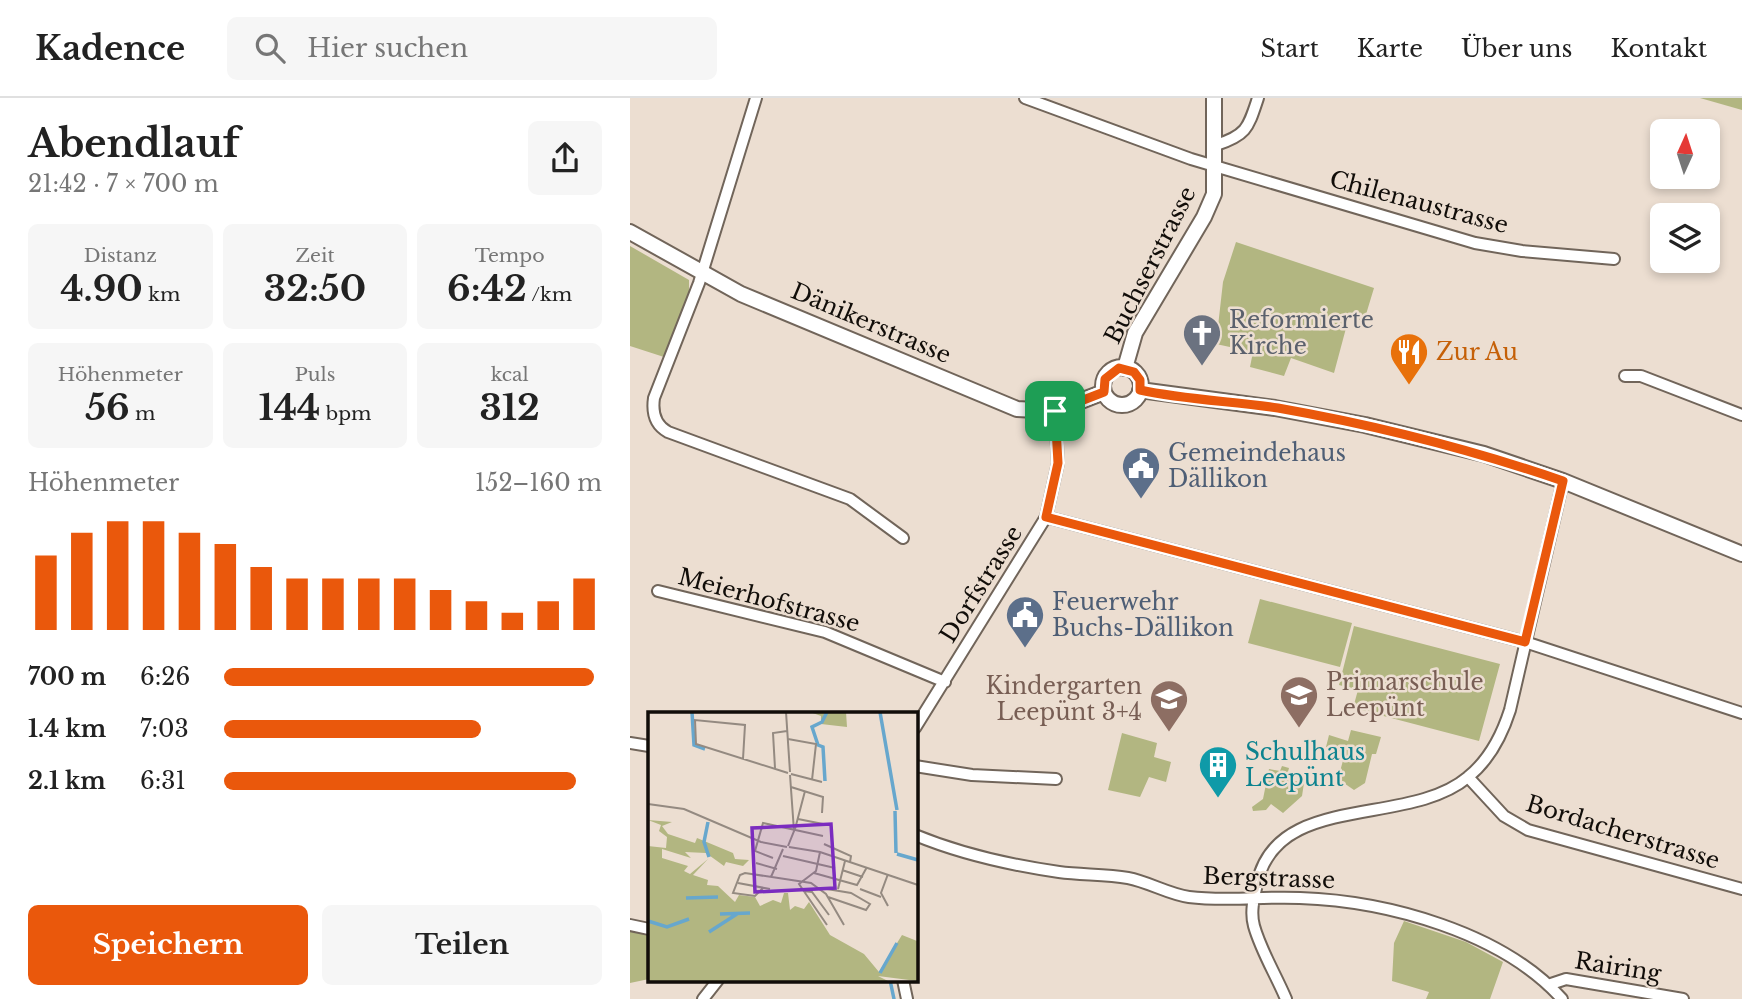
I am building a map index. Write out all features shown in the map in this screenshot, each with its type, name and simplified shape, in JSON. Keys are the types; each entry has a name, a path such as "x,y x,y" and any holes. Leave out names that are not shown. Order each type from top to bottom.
{"street":[{"path":"756,98 702,271 654,398 655,417 661,428 850,499 903,538"},
{"name":"Chilenaustrasse","path":"1025,98 1216,167 1494,247 1615,259"},
{"name":"Buchserstrasse","path":"1125,368 1135,333 1210,205 1216,167 1214,98"},
{"path":"1216,145 1235,139 1248,129 1258,98"},
{"name":"Dänikerstrasse","path":"630,232 741,294 1002,404 1031,411 1055,411 1104,392"},
{"path":"1125,368 1138,376 1140,390 1134,401 1123,405 1111,401 1104,392 1108,374 1125,368"},
{"path":"1625,376 1641,376 1742,415"},
{"path":"1140,390 1275,408 1365,425 1484,454 1563,481 1742,554"},
{"name":"Dorfstrasse","path":"917,725 1046,517 1058,463 1055,411"},
{"path":"1286,999 1254,926 1254,900 1264,860 1285,837 1305,825 1418,803 1468,777 1496,743 1505,726 1563,481"},
{"path":"1046,517 1525,642 1742,713"},
{"name":"Meierhofstrasse","path":"658,591 825,632 945,682"},
{"path":"630,743 648,746"},
{"path":"917,766 972,775 1056,779"},
{"name":"Bordacherstrasse","path":"1468,777 1504,816 1528,830 1742,889"},
{"name":"Bergstrasse","path":"917,836 1020,866 1126,877 1187,897 1331,900 1398,911 1456,931 1509,957 1548,985 1562,999"},
{"path":"630,925 648,929"},
{"name":"Rairing","path":"1548,985 1559,979 1572,980 1683,999"},
{"path":"703,999 716,982"}],"green space":[{"path":"1700,98 1742,98 1742,110"},
{"path":"1236,242 1374,288 1364,321 1349,317 1334,373 1291,358 1284,376 1250,367 1253,352 1216,344 1223,282"},
{"path":"630,246 689,280 689,292 664,357 630,346"},
{"path":"1260,599 1352,623 1340,667 1248,643"},
{"path":"1354,626 1500,664 1479,741 1353,708 1358,690 1339,685"},
{"path":"1351,730 1381,737 1376,754 1372,754 1365,783 1354,790 1338,779 1345,753 1326,747 1329,735 1348,741"},
{"path":"1122,733 1157,743 1154,757 1171,762 1166,782 1149,777 1140,797 1108,790"},
{"path":"1282,766 1289,768 1286,779 1304,783 1302,796 1283,813 1271,804 1266,810 1253,811 1252,807 1263,799 1269,769 1280,771"},
{"path":"1404,921 1466,942 1503,962 1490,999 1426,999 1429,992 1392,981 1394,943"},
{"path":"630,930 648,934 648,979 630,983"}],"waterway":[{"path":"890,982 894,999"}],"place":[{"name":"Reformierte Kirche","path":"1202,367"},
{"name":"Zur Au","path":"1409,386"},
{"name":"Gemeindehaus Dällikon","path":"1141,500"},
{"name":"Feuerwehr Buchs-Dällikon","path":"1025,649"},
{"name":"Primarschule Leepünt","path":"1299,729"},
{"name":"Kindergarten Leepünt 3+4","path":"1169,733"},
{"name":"Schulhaus Leepünt","path":"1218,799"}],"route":[{"path":"1125,368 1138,376 1140,390 1275,408 1365,425 1484,454 1563,481 1525,642 1046,517 1059,453 1055,411 1104,392 1103,386 1108,374 1113,370 1125,368"}]}
